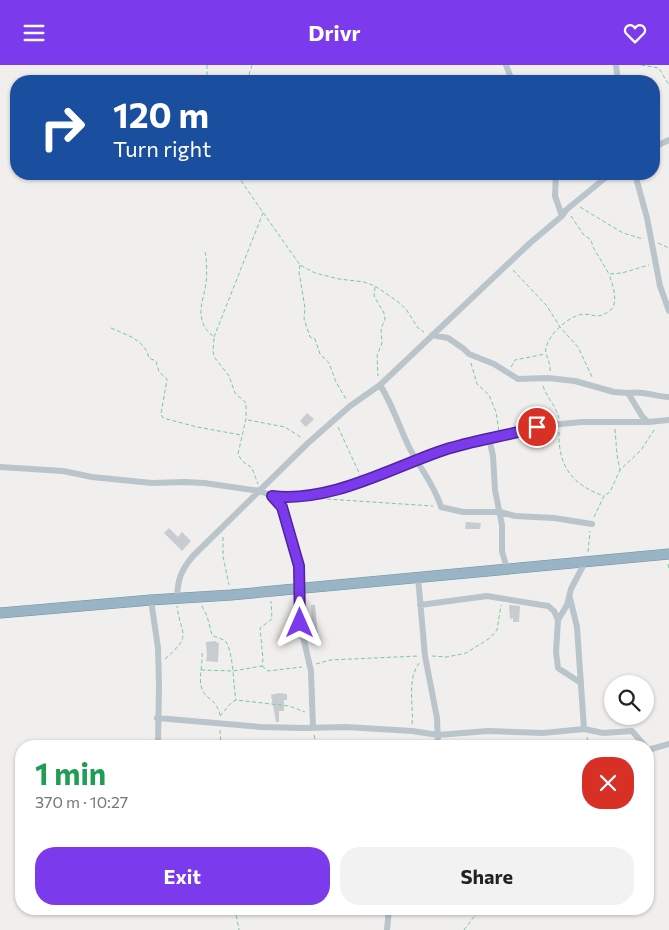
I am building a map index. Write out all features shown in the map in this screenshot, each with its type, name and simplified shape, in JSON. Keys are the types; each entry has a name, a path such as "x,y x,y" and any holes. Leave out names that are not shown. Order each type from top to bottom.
{"highway":[{"path":"0,613 151,600 195,599 669,554"}],"street":[{"path":"556,180 555,196 562,216"},
{"path":"176,600 177,583 184,566 308,443 350,406 380,385 562,216 566,210 603,180"},
{"path":"637,180 647,218 660,286 669,311"},
{"path":"432,335 448,338 460,345 468,354 494,364 518,379 548,378 574,381 614,392 628,393 641,391 656,396 669,397"},
{"path":"380,385 392,405 397,422 441,507 462,512 500,512 515,516 554,518 592,524"},
{"path":"628,393 642,416 648,422"},
{"path":"0,467 63,471 92,477 152,483 204,483 260,491 272,496 308,496 362,481 445,450 489,438 560,423 669,420"},
{"path":"489,438 493,456 495,490 500,512 502,551 507,569"},
{"path":"272,496 282,507 299,566 299,619 310,665 313,728"},
{"path":"584,729 577,627 570,598 571,589 585,562"},
{"path":"418,577 425,656 434,699 438,740"},
{"path":"420,605 478,596 504,598 548,606 554,611 558,620"},
{"path":"570,598 558,620 556,651 558,668 582,683"},
{"path":"151,600 158,648 158,740"},
{"path":"157,717 262,727 346,727 412,731 438,735 488,731 543,733 584,729 603,733 632,731 640,740"},
{"path":"654,748 669,744"},
{"path":"387,930 388,915"}],"path":[{"path":"641,65 658,66 669,83"},
{"path":"242,180 300,265 315,273 376,286 406,309 418,328 432,335"},
{"path":"574,204 623,233 669,248"},
{"path":"548,378 550,361 546,353 546,345 560,327 580,315 599,316 613,308 615,302 615,293 609,274 591,240 585,236 566,210"},
{"path":"260,491 252,468 239,457 246,419 246,403 235,393 229,376 215,358 214,338 263,212"},
{"path":"205,252 207,261 206,284 200,311 204,326 214,338"},
{"path":"300,265 299,272 305,308 304,319 310,337 315,339 320,354 332,370 336,382 350,406"},
{"path":"508,265 547,306 560,327 581,352 596,387"},
{"path":"609,274 622,273 645,265 657,265"},
{"path":"376,286 374,296 385,319 381,329 382,343 377,356 380,385"},
{"path":"111,328 140,341 149,358 156,361 159,372 167,379 161,414 163,418 197,427 242,435"},
{"path":"504,370 511,368 515,360 546,353"},
{"path":"468,354 477,384 489,395 496,412 499,437"},
{"path":"539,379 557,409 560,423 559,441 561,455 569,473 588,491 604,496"},
{"path":"246,419 285,427 308,443"},
{"path":"334,420 362,481"},
{"path":"585,562 592,524 604,496 610,492 620,471 647,443 658,421"},
{"path":"616,422 617,455 620,471"},
{"path":"328,499 441,507"},
{"path":"223,528 223,556 231,595"},
{"path":"262,666 260,628 272,619 270,591"},
{"path":"201,671 233,671 262,666 268,671 330,660 425,656 447,657 466,653 490,638 497,630 504,598"},
{"path":"195,599 207,616 212,635 226,643 233,671 236,700"},
{"path":"158,664 182,642 184,634 176,600"},
{"path":"202,653 202,690 217,704 220,716 236,700 289,706 306,713 313,719"},
{"path":"412,731 414,711 412,681 414,671 425,656"},
{"path":"217,723 221,740"},
{"path":"313,728 315,740"},
{"path":"584,729 587,740"},
{"path":"236,915 239,930"},
{"path":"464,930 476,915"}],"building":[{"path":"307,413 314,419 306,427 300,421"},
{"path":"466,522 481,523 480,529 465,529"},
{"path":"169,528 178,537 182,532 191,541 182,551 164,533"},
{"path":"311,605 315,605 318,635 312,635"},
{"path":"509,605 520,606 519,622 513,622 513,618 510,619"},
{"path":"216,641 219,643 218,662 206,661 206,642"},
{"path":"287,694 287,700 284,700 284,711 279,711 279,722 276,722 271,695"}],"route":[{"path":"300,623 299,566 282,507 272,496 308,496 325,493 445,450 537,427"}]}
